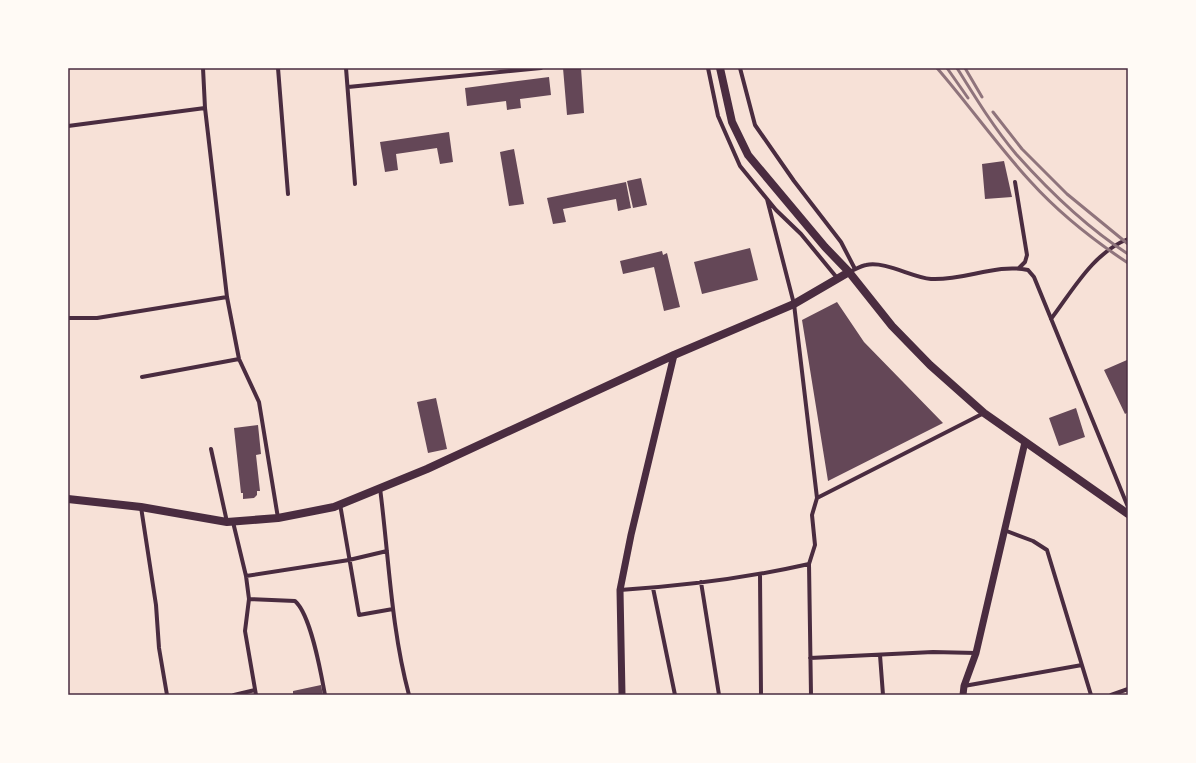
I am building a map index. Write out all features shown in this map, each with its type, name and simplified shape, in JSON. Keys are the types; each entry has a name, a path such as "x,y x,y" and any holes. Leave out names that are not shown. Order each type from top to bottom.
{"main road":[{"path":"720,68 732,122 748,155 825,247 852,271 892,326 930,365 984,413 1128,514"},
{"path":"68,499 142,507 230,522 278,518 340,504 427,469 674,355 794,304 852,271"}],"street":[{"path":"203,68 205,108 227,297 239,359 259,402 278,518"},
{"path":"278,68 288,194"},
{"path":"346,68 355,184"},
{"path":"348,87 541,68"},
{"path":"708,68 718,116 740,166 767,199 801,234 838,279"},
{"path":"740,68 755,125 794,181 841,242 852,271 864,265 874,264 931,279 953,278 1019,268 1028,270 1034,277 1128,507"},
{"path":"68,126 205,108"},
{"path":"1015,182 1027,255 1025,262 1019,268"},
{"path":"767,199 794,304 817,498 812,515 815,545 808,564 811,695"},
{"path":"1051,319 1091,266 1114,244 1128,239"},
{"path":"68,318 97,318 227,297"},
{"path":"622,695 620,590 631,535 674,355"},
{"path":"142,377 239,359"},
{"path":"817,498 984,413"},
{"path":"963,695 964,686 976,652 1025,442"},
{"path":"211,449 246,576 249,600 245,631 256,695"},
{"path":"380,488 400,661 409,695"},
{"path":"340,504 360,615 393,609"},
{"path":"142,507 156,605 159,648 168,695"},
{"path":"1004,530 1033,541 1047,550 1055,571 1091,695"},
{"path":"246,576 349,560 387,551"},
{"path":"620,590 653,588 760,575 808,564"},
{"path":"760,575 762,695"},
{"path":"701,582 719,695"},
{"path":"653,588 675,695"},
{"path":"249,600 295,601 300,605 304,613 318,659 325,695"},
{"path":"810,658 933,652 976,652"},
{"path":"880,655 883,695"},
{"path":"964,686 1082,666"},
{"path":"1111,695 1128,689"},
{"path":"234,695 255,690"}],"building":[{"path":"563,68 581,68 584,113 567,115"},
{"path":"549,77 551,95 520,99 521,108 507,110 506,101 467,106 465,88"},
{"path":"449,132 453,162 440,164 437,148 396,154 398,170 385,172 380,142"},
{"path":"514,149 524,204 509,206 500,152"},
{"path":"1004,161 1012,197 985,199 982,164"},
{"path":"641,178 647,205 633,208 627,181"},
{"path":"626,182 631,208 618,211 616,199 563,209 566,222 553,224 547,198"},
{"path":"750,248 758,280 702,294 694,262"},
{"path":"662,251 663,255 667,253 680,307 664,311 654,267 623,274 620,261"},
{"path":"837,302 864,342 943,423 828,481 802,320"},
{"path":"1127,360 1128,412 1125,414 1104,370"},
{"path":"436,398 447,449 428,453 417,402"},
{"path":"1076,408 1085,437 1059,446 1049,418"},
{"path":"258,425 261,454 256,455 260,491 257,491 257,495 254,498 243,499 243,493 241,493 234,428"},
{"path":"321,685 323,695 293,695 293,691"}],"railway":[{"path":"937,68 1006,153 1052,204 1076,225 1128,263"},
{"path":"947,68 968,98"},
{"path":"957,68 1000,134 1016,154 1069,208 1097,232 1128,254"},
{"path":"965,68 982,97"},
{"path":"993,112 1022,149 1067,194 1128,244"}]}
